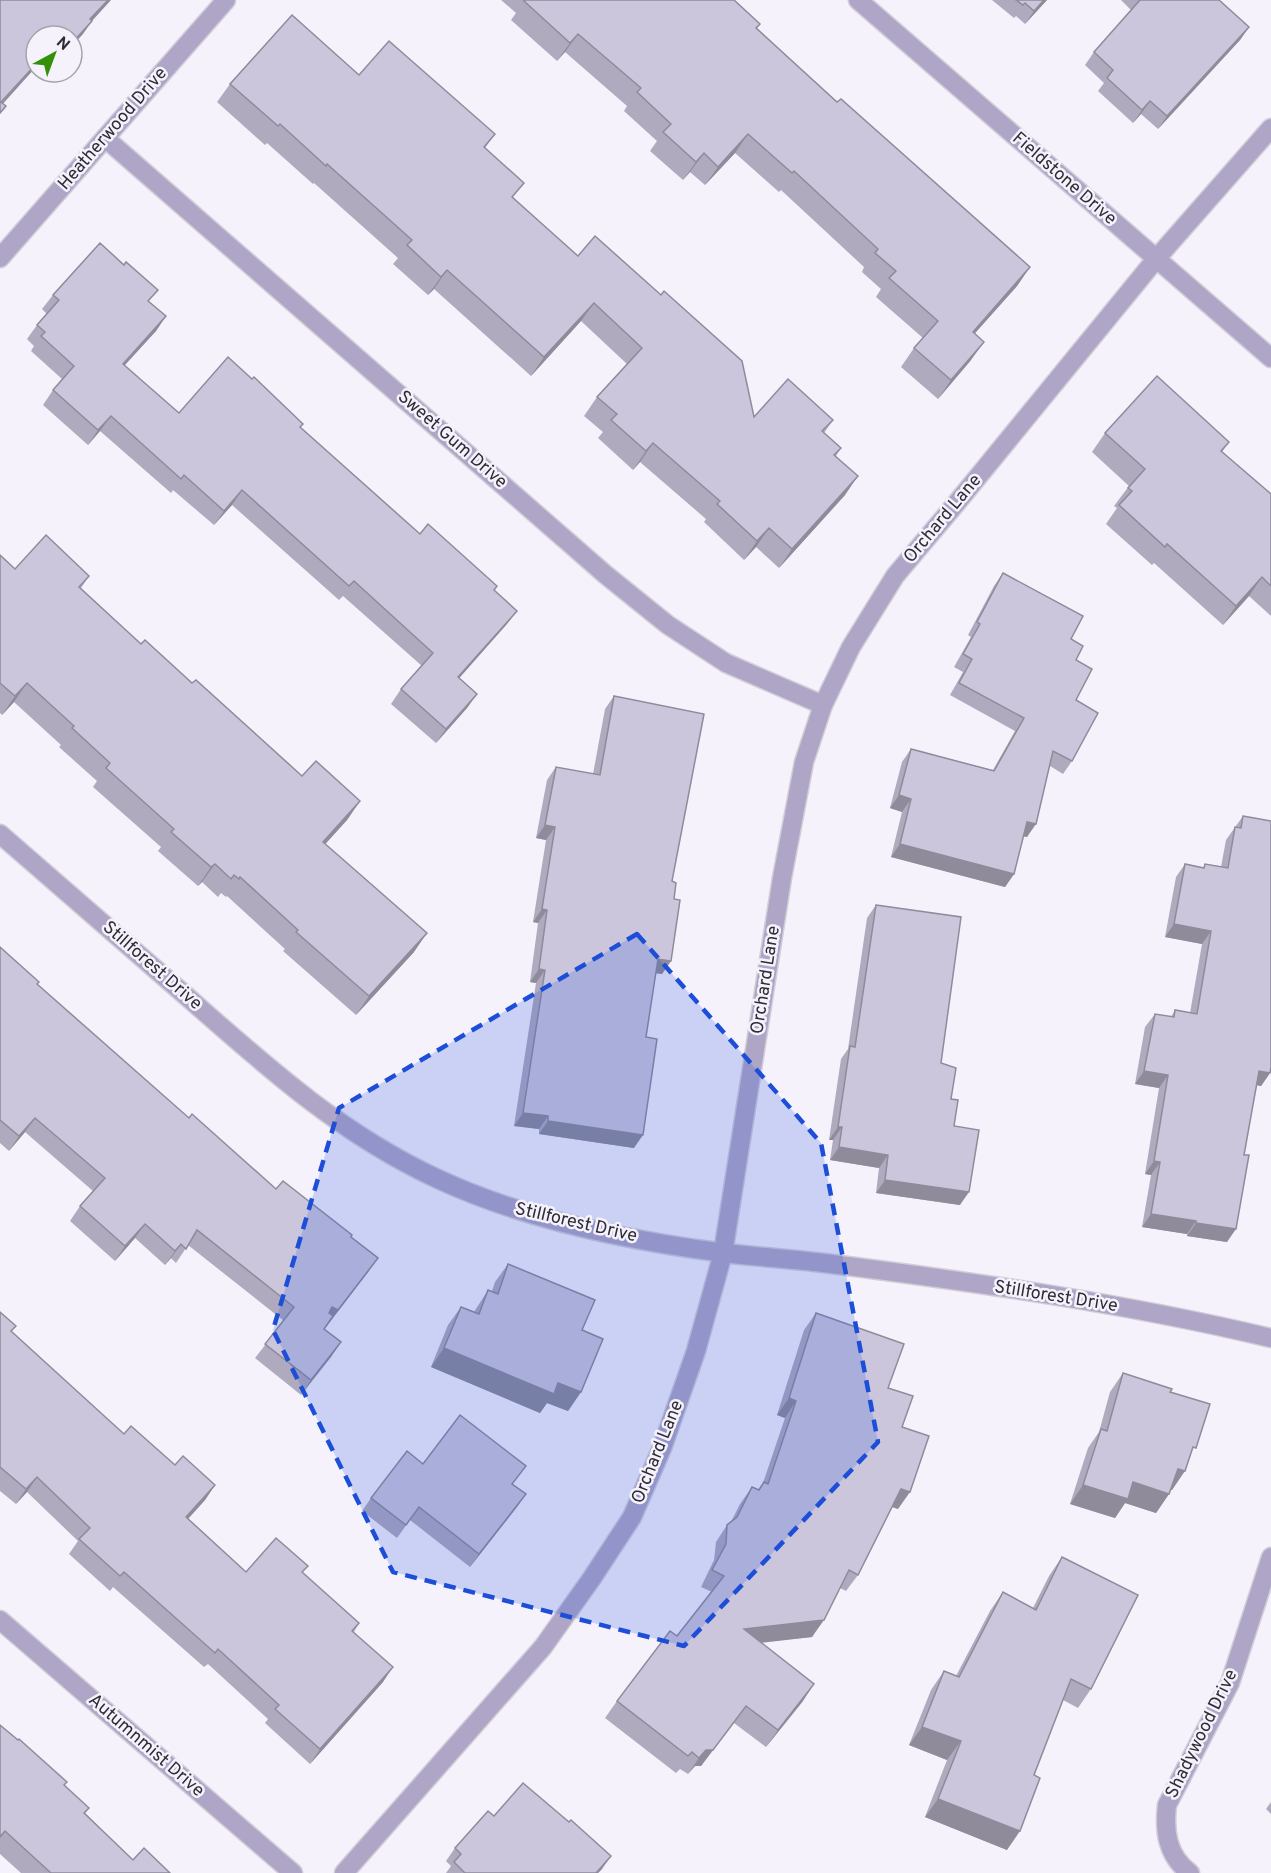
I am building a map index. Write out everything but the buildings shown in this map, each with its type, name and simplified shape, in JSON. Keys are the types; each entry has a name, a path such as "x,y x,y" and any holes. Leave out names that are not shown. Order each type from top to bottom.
{"street":[{"name":"Heatherwood Drive","path":"0,258 226,0"},
{"name":"Fieldstone Drive","path":"858,0 1271,358"},
{"name":"Orchard Lane","path":"344,1873 543,1647 632,1517 662,1448 689,1372 723,1253 782,878 804,762 823,705 851,647 895,576 1156,259 1271,128"},
{"name":"Sweet Gum Drive","path":"105,138 606,575 668,625 726,663 823,705"},
{"name":"Stillforest Drive","path":"0,834 260,1061 319,1109 389,1153 440,1180 520,1212 606,1233 723,1253 821,1263 1013,1290 1192,1320 1271,1338"},
{"name":"Shadywood Drive","path":"1190,1873 1183,1868 1170,1849 1165,1827 1167,1805 1230,1683 1271,1557"},
{"name":"Autumnmist Drive","path":"0,1620 293,1873"}],"highlighted area":[{"path":"637,934 821,1143 878,1442 684,1646 393,1572 273,1330 339,1108"}]}
